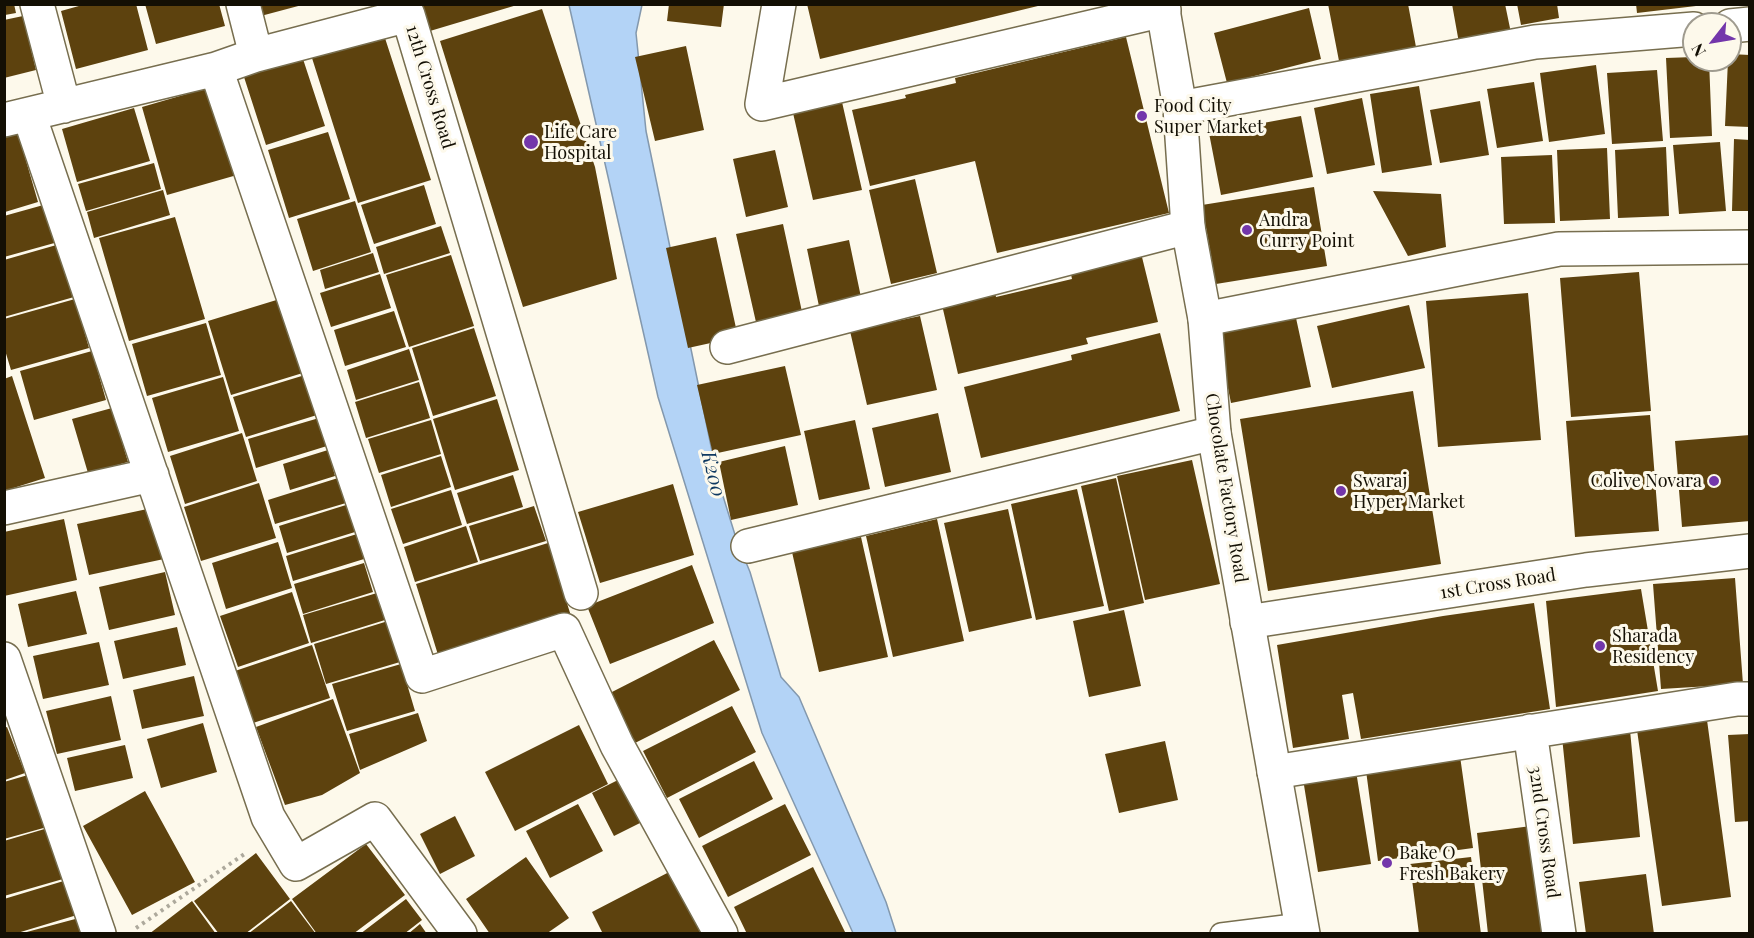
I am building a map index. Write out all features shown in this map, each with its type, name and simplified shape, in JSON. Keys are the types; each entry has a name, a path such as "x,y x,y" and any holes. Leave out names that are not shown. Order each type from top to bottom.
{"street":[{"path":"37,4 64,106"},
{"path":"243,4 256,55"},
{"path":"779,4 762,104 1163,7"},
{"name":"Chocolate Factory Road","path":"1163,7 1180,108 1188,227 1204,320 1214,433 1302,928"},
{"name":"12th Cross Road","path":"17,117 216,69 256,55 408,15 581,593"},
{"path":"1180,108 1535,42 1682,30"},
{"path":"216,69 422,676 564,630 617,746 721,933"},
{"path":"17,117 152,475 268,817 296,864 375,819 460,933"},
{"path":"727,347 1188,227"},
{"path":"1204,320 1559,249 1749,247"},
{"path":"748,546 1214,433"},
{"path":"4,508 152,475"},
{"name":"1st Cross Road","path":"1247,622 1586,570 1749,550"},
{"path":"4,659 99,933"},
{"path":"1274,772 1749,699"},
{"name":"32nd Cross Road","path":"1530,731 1558,933"}],"lane":[{"path":"1221,933 1302,928"}],"path":[{"path":"128,933 277,832"}],"water":[{"name":"K200","path":"569,5 642,5 636,33 646,131 718,480 736,538 750,572 781,677 799,697 886,902 896,933 853,933 762,733 658,397"}],"building":[{"path":"5,4 14,4 16,13 5,15"},
{"path":"86,4 136,4 148,50 76,69 61,11"},
{"path":"145,4 219,4 225,26 156,44"},
{"path":"254,4 302,4 302,5 257,17"},
{"path":"422,4 517,4 517,5 430,31"},
{"path":"669,4 724,4 721,27 667,21"},
{"path":"807,4 1042,4 1042,5 820,59"},
{"path":"1328,4 1408,4 1416,47 1339,61"},
{"path":"1452,4 1505,4 1511,33 1459,43"},
{"path":"1517,4 1557,4 1559,18 1521,25"},
{"path":"1636,4 1696,4 1696,6 1637,13"},
{"path":"1309,8 1321,59 1227,83 1214,33"},
{"name":"Life Care Hospital","path":"542,9 595,167 617,279 523,307 440,41"},
{"path":"23,16 36,70 4,78 4,20"},
{"path":"384,35 431,180 358,203 312,58"},
{"path":"1126,37 1169,213 997,253 975,161 870,186 852,110 906,98 905,95 956,83 955,78"},
{"path":"686,46 704,130 655,141 635,57"},
{"path":"1742,55 1750,55 1750,127 1725,126 1727,72 1742,72"},
{"path":"1682,57 1682,72 1709,72 1712,136 1670,138 1666,58"},
{"path":"303,59 325,126 266,145 244,77"},
{"path":"1596,65 1605,134 1549,142 1540,73"},
{"path":"1657,70 1663,141 1612,144 1607,73"},
{"path":"1534,82 1543,141 1497,148 1487,89"},
{"path":"1419,86 1432,165 1382,173 1370,94"},
{"path":"211,87 237,175 167,195 142,107"},
{"path":"1362,98 1375,165 1327,174 1314,108"},
{"path":"1480,101 1489,155 1440,163 1430,110"},
{"path":"842,102 862,190 813,200 793,113"},
{"path":"134,108 150,161 77,182 62,129"},
{"path":"1301,116 1313,177 1221,195 1209,133"},
{"path":"328,132 350,199 289,218 268,150"},
{"path":"18,133 38,202 5,212 5,137"},
{"path":"1734,139 1750,140 1750,211 1732,211"},
{"path":"1720,142 1726,211 1679,214 1673,145"},
{"path":"1666,147 1669,216 1618,218 1615,150"},
{"path":"1607,148 1610,219 1560,221 1557,150"},
{"path":"775,150 788,207 746,217 733,159"},
{"path":"1552,155 1555,223 1504,224 1501,157"},
{"path":"154,163 161,189 86,211 78,184"},
{"path":"915,179 937,273 891,284 869,190"},
{"path":"424,185 436,224 374,244 361,205"},
{"path":"1314,187 1327,266 1216,284 1202,205"},
{"path":"163,190 170,215 94,238 87,212"},
{"path":"1373,191 1441,194 1446,247 1408,256"},
{"path":"355,201 371,252 313,271 297,219"},
{"path":"47,204 58,242 4,257 4,216"},
{"path":"175,217 205,319 129,341 99,238"},
{"path":"783,224 804,321 758,331 736,234"},
{"path":"441,226 450,253 384,274 376,247"},
{"path":"716,237 738,337 688,348 666,248"},
{"path":"849,240 862,302 820,311 807,249"},
{"path":"60,244 74,297 4,317 4,260"},
{"path":"373,253 379,272 325,289 320,270"},
{"path":"1141,253 1158,322 1086,338 1088,344 958,374 942,305 995,292 996,297 1072,279 1070,270"},
{"path":"451,255 474,326 409,347 386,275"},
{"path":"1639,272 1651,411 1571,417 1560,278"},
{"path":"380,274 391,308 331,327 320,293"},
{"path":"1528,293 1541,440 1438,447 1426,301"},
{"path":"283,298 306,372 231,395 208,321"},
{"path":"75,299 89,348 11,370 4,347 4,319"},
{"path":"1409,305 1425,368 1332,388 1317,326"},
{"path":"394,311 406,347 345,366 334,330"},
{"path":"920,316 937,390 867,405 850,331"},
{"path":"1296,318 1311,387 1231,403 1217,334"},
{"path":"206,323 221,375 147,396 132,344"},
{"path":"474,328 496,396 433,416 412,348"},
{"path":"1160,333 1180,411 981,458 964,387 1072,360 1071,355"},
{"path":"409,349 419,380 356,400 347,370"},
{"path":"92,351 106,400 34,420 20,371"},
{"path":"785,366 801,435 713,454 697,385"},
{"path":"305,375 317,415 246,437 233,397"},
{"path":"12,376 45,478 4,491 4,379"},
{"path":"223,377 239,431 168,452 152,398"},
{"path":"419,382 430,418 366,438 355,402"},
{"name":"Swaraj Hyper Market","path":"1413,391 1441,564 1268,591 1240,419"},
{"path":"497,399 519,470 455,490 433,419"},
{"path":"112,408 128,462 88,473 72,419"},
{"path":"938,413 951,472 885,487 872,428"},
{"path":"1650,415 1659,531 1575,537 1566,421"},
{"path":"319,418 327,446 256,468 248,439"},
{"path":"431,420 441,454 379,473 368,439"},
{"path":"855,420 870,489 819,500 804,431"},
{"path":"242,433 257,481 185,504 170,456"},
{"name":"Colive Novara","path":"1750,435 1750,521 1682,527 1675,441"},
{"path":"785,446 798,505 731,520 719,462"},
{"path":"328,450 335,476 290,490 283,464"},
{"path":"441,456 451,487 391,507 381,475"},
{"path":"1192,460 1220,584 1145,600 1117,476"},
{"path":"513,475 523,507 467,524 457,493"},
{"path":"338,478 346,503 275,524 268,500"},
{"path":"1116,478 1144,603 1109,611 1081,486"},
{"path":"259,483 276,538 201,561 184,507"},
{"path":"673,484 694,555 600,583 578,512"},
{"path":"1077,489 1104,606 1036,620 1011,504"},
{"path":"451,490 462,525 403,544 391,509"},
{"path":"346,505 355,532 287,553 279,526"},
{"path":"534,506 546,541 480,561 469,526"},
{"path":"152,508 164,559 89,575 77,524"},
{"path":"1008,509 1032,618 969,632 944,523"},
{"path":"64,519 77,580 4,596 4,532"},
{"path":"937,519 964,641 893,657 866,536"},
{"path":"466,526 478,562 415,582 404,547"},
{"path":"357,534 364,559 293,581 286,556"},
{"path":"861,537 888,657 819,672 792,552"},
{"path":"278,542 292,588 226,609 212,563"},
{"path":"548,543 571,616 439,658 416,584"},
{"path":"364,563 373,592 303,614 294,584"},
{"path":"692,565 714,623 610,664 587,606"},
{"path":"165,572 175,615 109,630 99,587"},
{"path":"1735,578 1743,684 1661,689 1653,584"},
{"name":"Sharada Residency","path":"1641,589 1658,691 1556,707 1546,601"},
{"path":"76,591 87,634 28,647 18,604"},
{"path":"292,592 309,643 238,667 220,616"},
{"path":"377,593 385,620 311,643 303,615"},
{"path":"1534,603 1550,709 1361,739 1353,693 1342,695 1349,739 1293,748 1277,645 1443,616"},
{"path":"1124,610 1141,686 1089,697 1073,621"},
{"path":"388,621 400,662 326,684 314,644"},
{"path":"177,627 186,665 123,679 114,641"},
{"path":"714,640 740,690 635,743 610,693"},
{"path":"99,642 109,685 43,699 33,656"},
{"path":"312,645 330,698 253,723 235,671"},
{"path":"401,664 415,711 347,731 332,684"},
{"path":"194,676 204,716 142,729 133,690"},
{"path":"111,696 121,740 57,754 46,711"},
{"path":"333,699 360,773 322,795 285,805 256,727"},
{"path":"732,706 756,752 667,798 643,751"},
{"path":"418,713 427,741 360,770 349,734"},
{"path":"1707,720 1731,897 1662,906 1637,730"},
{"path":"203,723 217,772 161,788 147,739"},
{"path":"579,725 608,784 515,831 485,772"},
{"path":"7,727 25,773 5,780 4,728"},
{"path":"1630,730 1640,837 1573,844 1562,737"},
{"path":"1750,734 1750,821 1735,822 1728,735"},
{"path":"1165,741 1178,800 1119,813 1105,754"},
{"path":"125,745 133,778 75,791 67,758"},
{"path":"1459,749 1473,848 1378,861 1365,763"},
{"path":"754,761 773,799 699,838 679,799"},
{"path":"1356,771 1371,864 1318,872 1303,779"},
{"path":"28,775 47,827 4,839 4,782"},
{"path":"624,777 646,820 614,836 592,793"},
{"path":"145,791 195,882 132,915 83,826"},
{"path":"578,804 603,851 550,878 526,831"},
{"path":"785,804 811,855 728,897 702,846"},
{"path":"455,816 475,856 440,874 420,834"},
{"path":"1539,825 1552,934 1488,934 1477,833"},
{"path":"48,828 63,879 4,896 4,841"},
{"path":"366,844 405,895 353,934 317,934 292,899"},
{"path":"256,853 290,899 245,934 219,934 194,901"},
{"path":"526,857 569,918 546,934 490,934 466,899"},
{"path":"1471,857 1481,934 1419,934 1410,864"},
{"path":"813,867 846,934 747,934 734,907"},
{"path":"673,870 705,934 603,934 592,912"},
{"path":"1646,874 1654,934 1586,934 1579,882"},
{"path":"67,880 77,915 14,934 6,934 4,899"},
{"path":"406,899 422,920 404,934 360,934"},
{"path":"192,901 216,934 149,934"},
{"path":"291,901 316,934 248,934"},
{"path":"79,918 84,934 23,934 23,933"},
{"path":"420,924 427,934 408,934"}],"place":[{"name":"Food City Super Market","path":"1142,116"},
{"name":"Life Care Hospital","path":"531,142"},
{"name":"Andra Curry Point","path":"1247,230"},
{"name":"Colive Novara","path":"1714,481"},
{"name":"Swaraj Hyper Market","path":"1341,491"},
{"name":"Sharada Residency","path":"1600,646"},
{"name":"Bake O Fresh Bakery","path":"1387,863"}]}
